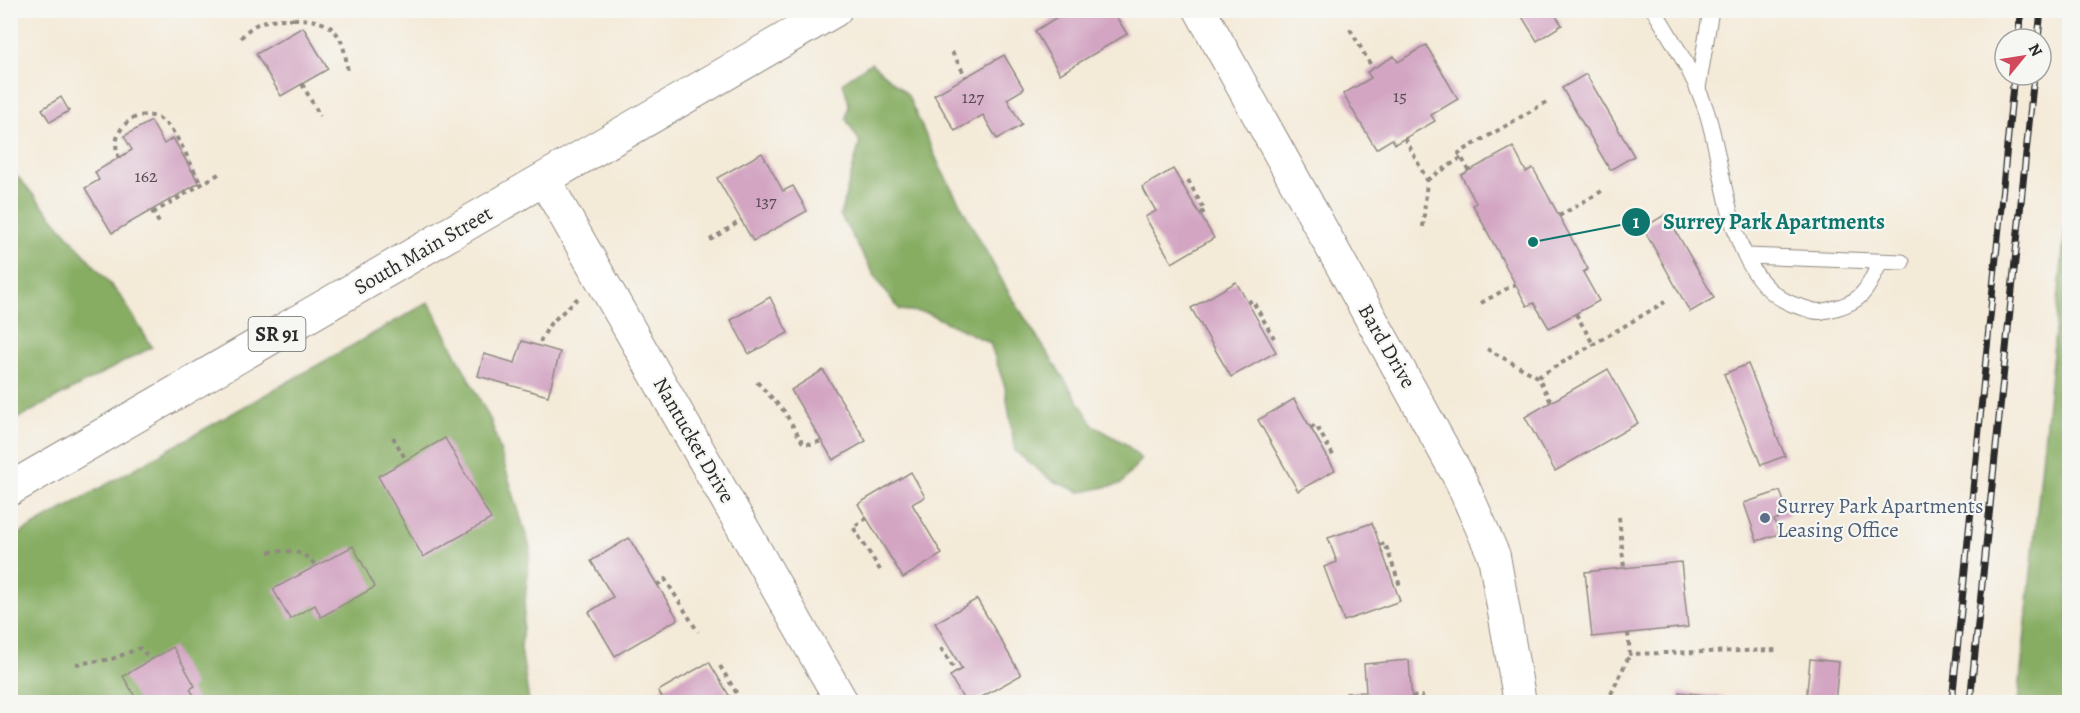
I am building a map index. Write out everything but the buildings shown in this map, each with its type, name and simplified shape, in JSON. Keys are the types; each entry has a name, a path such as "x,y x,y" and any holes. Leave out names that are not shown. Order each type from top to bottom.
{"main road":[{"name":"South Main Street","path":"10,489 835,10"}],"street":[{"name":"Bard Drive","path":"1200,10 1460,478 1494,556 1520,702"},
{"name":"Nantucket Drive","path":"544,179 842,702"}],"lane":[{"path":"1654,10 1698,88 1715,143 1732,224 1746,256 1762,282 1789,304 1819,312 1851,305 1867,291 1880,261"},
{"path":"1698,88 1711,10"},
{"path":"1746,256 1902,262"}],"path":[{"path":"294,19 297,10"},
{"path":"241,38 247,29 259,22 273,19 323,22 337,32 346,48 348,74"},
{"path":"1350,29 1373,69"},
{"path":"952,52 966,77"},
{"path":"302,84 320,116"},
{"path":"1469,171 1459,153 1550,100"},
{"path":"119,158 115,147 117,134 121,127 129,120 142,116 152,117 163,121 170,129 201,184"},
{"path":"1405,138 1427,180 1423,227"},
{"path":"1427,180 1461,158"},
{"path":"161,226 152,212 222,172"},
{"path":"1188,180 1205,211 1200,214"},
{"path":"1559,216 1602,191"},
{"path":"710,240 742,220"},
{"path":"540,342 550,324 572,302 603,280"},
{"path":"1481,303 1515,284"},
{"path":"1248,303 1252,300 1274,338"},
{"path":"1538,377 1665,302"},
{"path":"1576,314 1593,344"},
{"path":"1487,349 1538,377 1551,402"},
{"path":"757,382 784,411 803,443 811,444 822,441"},
{"path":"1311,428 1316,425 1334,457"},
{"path":"393,437 406,460"},
{"path":"1619,517 1624,568"},
{"path":"867,518 853,527 882,573"},
{"path":"1380,545 1385,543 1400,586"},
{"path":"269,552 290,550 302,552 316,566"},
{"path":"657,585 665,579 698,632"},
{"path":"1611,694 1630,654 1628,633"},
{"path":"76,664 105,661 140,648 151,660"},
{"path":"942,648 956,672"},
{"path":"1630,654 1778,651"},
{"path":"720,666 742,702"},
{"path":"1412,697 1422,696 1423,702"}],"green space":[{"path":"871,63 907,94 941,169 1009,293 1094,426 1126,444 1141,459 1121,484 1080,492 1051,480 1015,451 1005,387 990,343 927,313 900,310 879,283 840,215 860,142 846,119 849,104 843,82"},
{"path":"18,177 122,298 152,347 11,422 10,200"},
{"path":"2069,192 2069,702 2018,702"},
{"path":"429,302 491,421 530,548 521,648 529,702 11,702 10,539"}],"railway":[{"path":"2019,27 2021,10"},
{"path":"2039,27 2041,10"},
{"path":"1952,702 2013,87"},
{"path":"1970,702 2033,87"}],"place":[{"name":"Surrey Park Apartments","path":"1533,242"},
{"name":"Surrey Park Apartments Leasing Office","path":"1765,518"}]}
